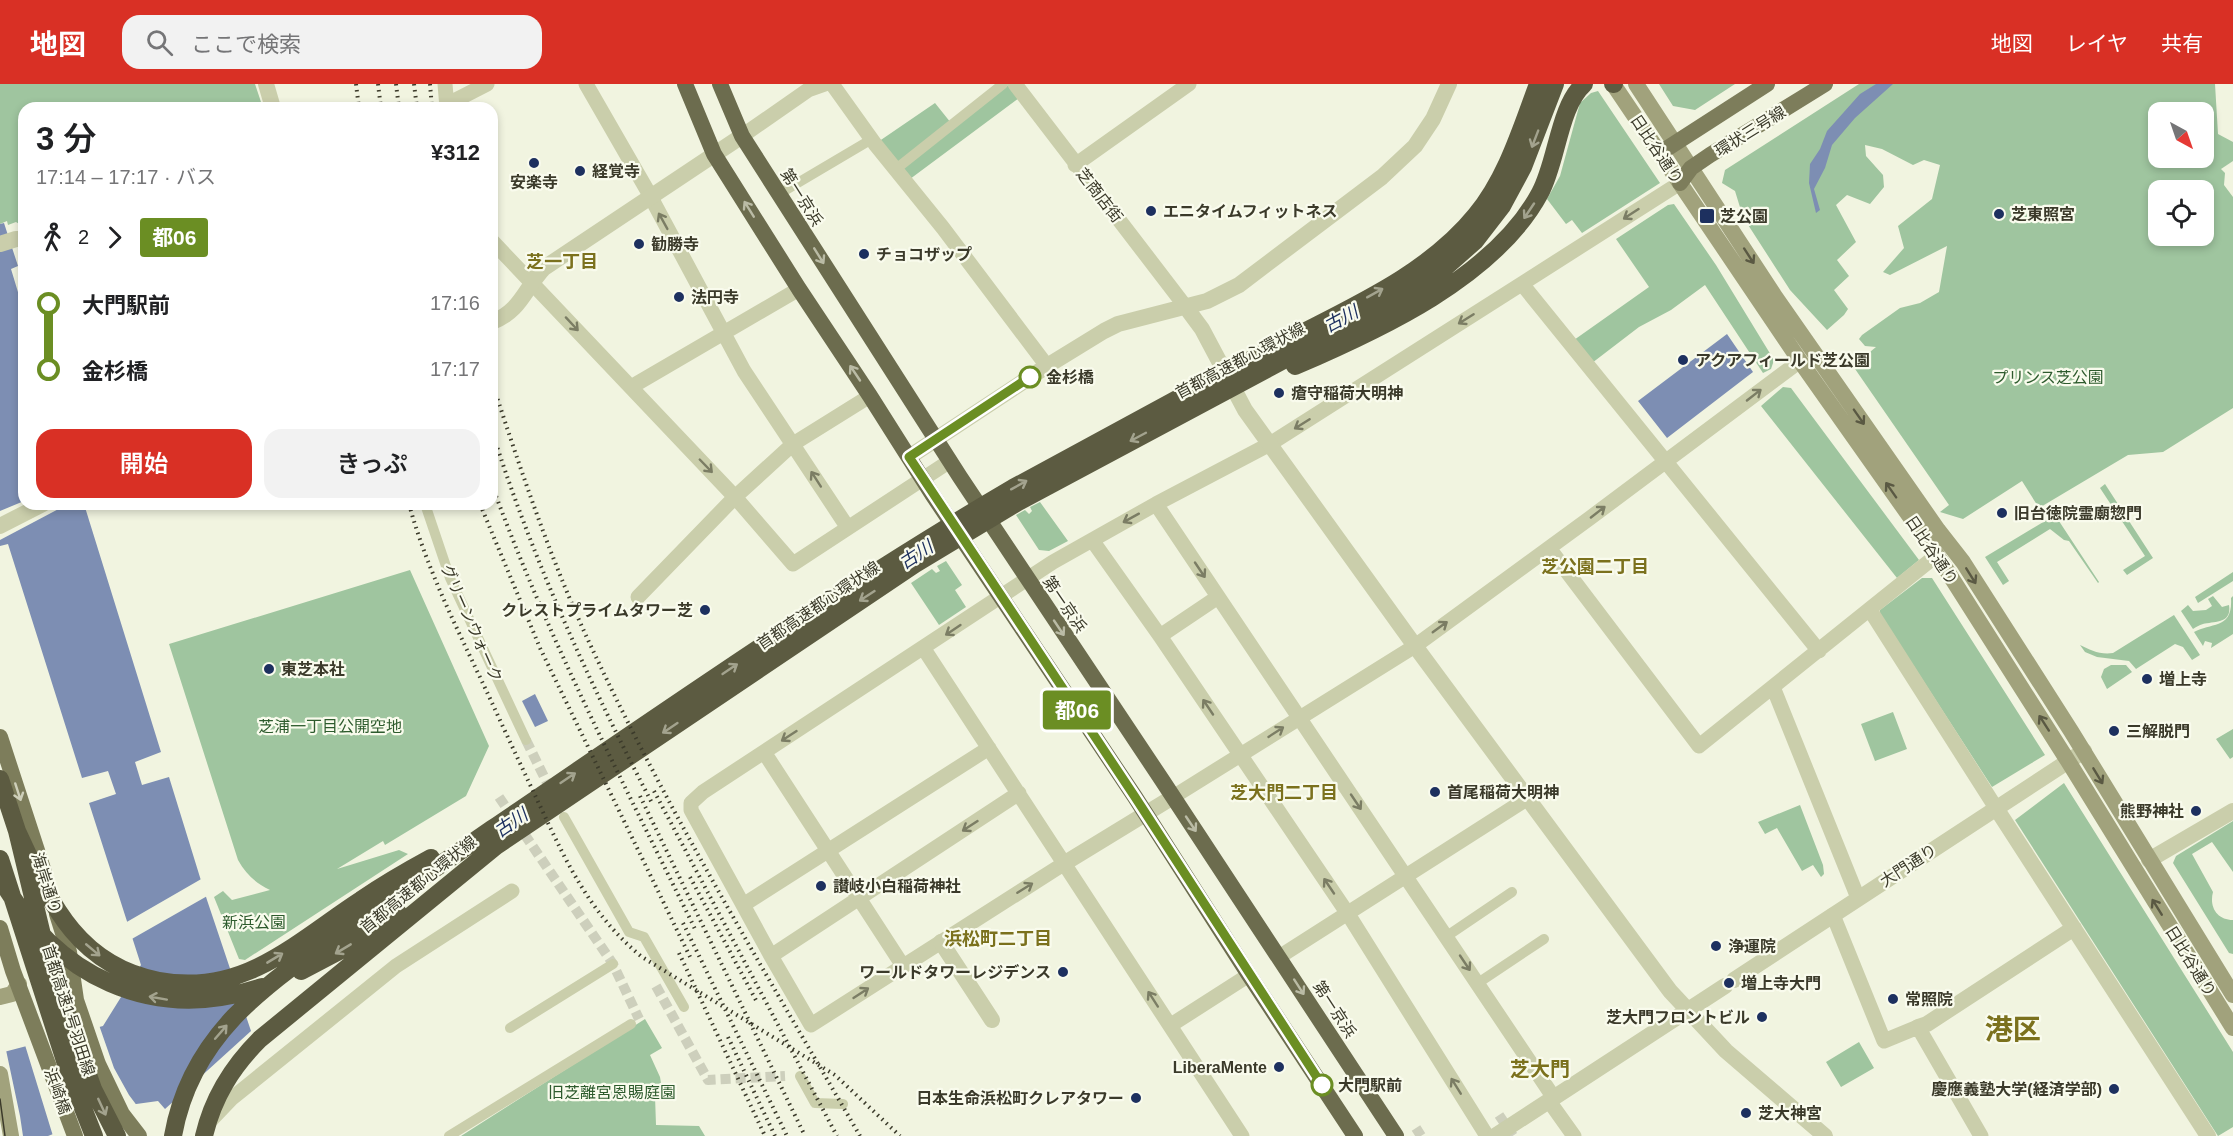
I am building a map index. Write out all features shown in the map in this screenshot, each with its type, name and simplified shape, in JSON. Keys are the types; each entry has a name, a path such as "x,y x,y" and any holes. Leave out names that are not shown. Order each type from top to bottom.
{"highway":[{"path":"686,84 714,154 799,289 922,479 1146,814 1248,975 1355,1136"},
{"name":"第一京浜","path":"720,84 742,136 936,440 1280,957 1396,1136"},
{"name":"首都高速都心環状線","path":"173,1136 182,1100 197,1066 224,1028 251,1000 320,947 520,810 846,592 963,517 1371,295 1431,258 1464,229 1489,197 1508,162 1538,84"},
{"name":"首都高速都心環状線","path":"202,1136 224,1084 239,1062 260,1039 496,846 915,564 1018,502 1400,297 1441,271 1490,224 1514,187 1533,145 1555,84"},
{"path":"1166,422 1302,363 1413,309 1466,274 1502,244 1531,209 1549,173 1571,98 1584,84"},
{"name":"首都高速都心環状線","path":"0,779 17,831 44,943 93,1089 130,1135"},
{"name":"首都高速都心環状線","path":"17,831 55,906 90,948 108,962 139,976 157,982 182,984 227,978 257,967 290,948 384,885 520,810"},
{"name":"首都高速1号羽田線","path":"0,877 14,900 37,927 61,951 86,970 111,984 142,995 168,1000 198,1000 248,992 289,977 315,964 367,933 496,846"},
{"name":"首都高速1号羽田線","path":"0,859 64,1059 94,1136"}],"main road":[{"name":"日比谷通り","path":"1613,84 1800,361 1937,555 2233,1028"},
{"name":"日比谷通り","path":"1636,84 1814,354 1963,562 2084,751 2233,995"},
{"name":"環状三号線","path":"1660,153 1767,84"},
{"name":"環状三号線","path":"1680,183 1691,168 1825,84"},
{"name":"海岸通り","path":"0,737 69,952 76,1000 110,1092 130,1135"},
{"path":"0,928 19,984 12,994 0,997"},
{"name":"浜崎橋","path":"19,984 75,1136"},
{"path":"0,1074 11,1136"}],"street":[{"path":"266,84 271,102"},
{"path":"445,84 447,102"},
{"path":"454,102 487,84"},
{"path":"586,84 744,371 848,528"},
{"path":"498,319 506,316 517,306 532,281 544,268 808,90 825,84"},
{"path":"832,84 1047,366"},
{"path":"896,169 1003,84"},
{"name":"芝商店街","path":"1015,84 1185,306"},
{"path":"1075,165 1189,84"},
{"path":"909,457 1047,366 1118,324 1207,301 1239,285 1382,177 1415,146 1433,119 1449,84"},
{"path":"779,194 872,139"},
{"path":"1680,183 1270,444 1156,504 1027,579 924,649 695,797 691,803 691,810 771,956 812,1025 1065,862 1415,646 1800,361"},
{"path":"498,247 735,497 793,564 950,461"},
{"path":"1522,284 1819,651"},
{"path":"631,387 799,289"},
{"path":"1185,306 1202,329 1245,410 1415,646 1663,982 1687,1011 1726,1051 1825,1136"},
{"path":"638,597 735,497 793,444 870,396"},
{"path":"1156,504 1447,936 1574,1136"},
{"path":"0,526 31,510"},
{"name":"グリーンウォーク","path":"427,510 450,578 526,740"},
{"path":"1092,540 1160,636 1348,914 1487,1136"},
{"path":"1549,548 1699,746 1937,555"},
{"path":"1160,636 1218,597"},
{"path":"1870,610 2208,1136"},
{"path":"924,649 1242,1136"},
{"path":"1773,687 1858,898"},
{"path":"743,905 989,748"},
{"name":"大門通り","path":"1495,1136 2084,751"},
{"path":"764,752 903,966"},
{"path":"771,956 1019,793"},
{"path":"1280,957 1528,798"},
{"path":"2149,860 2233,811"},
{"path":"564,817 629,932 644,937 684,1007"},
{"path":"202,1136 213,1117 231,1099 396,966 512,891"},
{"path":"1447,936 1512,892"},
{"path":"1833,915 1884,1041 1928,1024 2074,928"},
{"path":"1478,983 1544,939"},
{"path":"941,942 992,1020"},
{"path":"510,1028 613,964"},
{"path":"1171,1025 1248,975"},
{"path":"449,1136 631,1023"},
{"path":"1918,1027 1978,1135"},
{"path":"800,1076 815,1103 843,1104"}],"green space":[{"path":"0,84 255,84 261,102 18,102 18,223 8,225 7,221 0,224"},
{"path":"1005,84 1023,95 906,182 875,144 935,103 951,123"},
{"path":"1659,84 1735,84 1695,110 1673,106"},
{"name":"プリンス芝公園","path":"1859,84 2215,84 2218,134 2233,142 2233,161 2221,169 2225,173 2224,185 2233,197 2233,408 2163,452 2128,455 2039,508 2022,481 1963,519 1940,512 1949,505 1853,366 1876,347 1865,346 1859,339 1862,335 1900,308 1920,303 1939,292 1947,246 1890,275 1883,272 1904,248 1898,226 1932,199 1940,165 1924,160 1913,165 1882,149 1865,145 1866,156 1883,175 1884,187 1870,204 1847,195 1836,205 1856,242 1837,260 1849,276 1834,290 1848,309 1827,330 1790,290 1743,217 1735,191 1722,183 1725,170"},
{"path":"1598,91 1660,183 1582,233 1572,220 1566,224 1547,199 1560,176 1580,103 1591,93"},
{"name":"芝公園","path":"1674,204 1716,265 1774,360 1771,369 1763,373 1705,285 1671,310 1639,327 1592,363 1574,340 1649,287 1616,239 1668,205"},
{"path":"1783,387 1791,388 1919,560 1897,578 1761,406"},
{"path":"2105,484 2153,558 2127,575 2123,570 2145,556 2100,488"},
{"path":"1040,502 1068,541 1049,551 1039,550 1016,515 1025,510 1029,514 1032,511 1030,507"},
{"path":"2055,515 2099,582 2069,541 2064,540 2050,529 1997,562 2009,581 2003,585 1985,557"},
{"path":"946,561 962,585 955,590 966,607 939,625 911,583 932,569 936,573 940,571 937,566"},
{"name":"芝浦一丁目公開空地","path":"410,570 489,746 466,796 385,845 383,841 337,869 399,850 408,854 245,960 239,959 214,897 223,891 232,900 270,890 251,878 238,860 169,644"},
{"path":"2233,572 2233,581 2198,603 2195,597"},
{"path":"1922,578 1932,578 2045,755 1992,787 1880,614 1880,610"},
{"path":"2213,596 2222,607 2229,605 2228,616 2193,629 2181,611 2188,605 2193,611 2206,610 2212,606 2208,599"},
{"path":"2233,596 2233,634 2211,648 2212,643 2205,641 2203,646 2194,632 2225,620 2231,608"},
{"path":"2174,615 2200,655 2192,660 2183,647 2175,644 2136,669 2129,661 2097,657 2085,652 2080,645 2099,653 2113,653"},
{"path":"2111,665 2126,665 2132,672 2107,689 2101,677 2104,669"},
{"path":"1893,712 1907,749 1875,761 1861,724"},
{"path":"2233,729 2233,757 2230,759 2216,739"},
{"path":"2064,783 2233,1052 2233,1127 2218,1136 2015,820"},
{"path":"1800,805 1823,865 1824,874 1821,877 1813,865 1802,871 1777,828 1765,834 1758,822"},
{"path":"2233,821 2233,872 2212,842 2192,854 2213,892 2212,903 2215,912 2223,918 2233,920 2233,954 2229,953 2173,863 2176,856"},
{"name":"旧芝離宮恩賜庭園","path":"645,1019 662,1048 650,1055 660,1077 663,1095 655,1096 656,1125 699,1126 705,1136 461,1136"},
{"path":"1859,1042 1874,1068 1841,1087 1826,1062"}],"water":[{"path":"1876,84 1893,84 1855,118 1832,145 1825,168 1814,189 1820,210 1816,213 1809,183 1810,164 1820,149 1827,131 1860,94"},
{"path":"4,223 18,266 11,269 18,292 18,510 86,510 161,752 135,762 142,785 169,777 251,1031 165,1109 158,1101 129,1105 48,1136 0,1136 0,1053 103,1026 141,965 89,803 116,794 108,771 82,778 8,544 0,546 0,224"},
{"path":"1727,334 1753,372 1667,438 1638,401"},
{"path":"535,694 548,721 535,727 522,701"}],"pier":[{"path":"18,504 18,510 57,510 0,540 0,511"},
{"path":"203,878 209,895 130,940 125,923"},
{"path":"99,1025 114,1068 138,1107 53,1136 25,1045"},
{"path":"6,1050 23,1136 0,1136 0,1052"}],"tunnel":[{"path":"526,740 552,793"},
{"path":"499,797 613,964 639,1019"},
{"path":"656,986 708,1080 785,1076"},
{"path":"1499,1115 1513,1136"},
{"path":"1416,1128 1421,1136"}],"tram line":[{"path":"0,1099 5,1136"}],"railway":[{"path":"356,84 358,102"},
{"path":"378,84 380,102"},
{"path":"396,84 398,102"},
{"path":"414,84 416,102"},
{"path":"430,84 432,102"},
{"path":"498,400 557,568 614,694 680,823 860,1136"},
{"path":"498,449 544,575 564,621 653,805"},
{"path":"498,501 562,655 696,931"},
{"path":"411,510 426,556 458,631 561,850 583,889 609,925 642,957 835,1075 900,1136"},
{"path":"482,510 540,648 692,961"},
{"path":"654,791 837,1136"},
{"path":"640,796 805,1136"},
{"path":"690,877 758,1004"},
{"path":"683,923 787,1136"},
{"path":"679,953 765,1136"},
{"path":"728,1037 775,1136"}],"bus line":[{"name":"都06","path":"1030,377 909,457 1164,841 1248,975 1322,1085"}],"place":[{"name":"安楽寺","path":"534,163"},
{"name":"経覚寺","path":"580,171"},
{"name":"エニタイムフィットネス","path":"1151,211"},
{"name":"芝東照宮","path":"1999,214"},
{"name":"芝公園","path":"1707,216"},
{"name":"勧勝寺","path":"639,244"},
{"name":"チョコザップ","path":"864,254"},
{"name":"法円寺","path":"679,297"},
{"name":"アクアフィールド芝公園","path":"1683,360"},
{"name":"金杉橋","path":"1030,377"},
{"name":"瘡守稲荷大明神","path":"1279,393"},
{"name":"旧台徳院霊廟惣門","path":"2002,513"},
{"name":"クレストプライムタワー芝","path":"705,610"},
{"name":"東芝本社","path":"269,669"},
{"name":"増上寺","path":"2147,679"},
{"name":"三解脱門","path":"2114,731"},
{"name":"首尾稲荷大明神","path":"1435,792"},
{"name":"熊野神社","path":"2196,811"},
{"name":"讃岐小白稲荷神社","path":"821,886"},
{"name":"浄運院","path":"1716,946"},
{"name":"ワールドタワーレジデンス","path":"1063,972"},
{"name":"増上寺大門","path":"1729,983"},
{"name":"常照院","path":"1893,999"},
{"name":"芝大門フロントビル","path":"1762,1017"},
{"name":"LiberaMente","path":"1279,1067"},
{"name":"大門駅前","path":"1322,1085"},
{"name":"慶應義塾大学(経済学部)","path":"2114,1089"},
{"name":"日本生命浜松町クレアタワー","path":"1136,1098"},
{"name":"芝大神宮","path":"1746,1113"}],"district":[{"name":"芝一丁目","path":"562,262"},
{"name":"芝公園二丁目","path":"1595,567"},
{"name":"芝大門二丁目","path":"1284,793"},
{"name":"浜松町二丁目","path":"998,939"},
{"name":"港区","path":"2013,1029"},
{"name":"芝大門","path":"1540,1069"}],"water label":[{"name":"古川","path":"1341,319"},
{"name":"古川","path":"916,555"},
{"name":"古川","path":"511,823"}],"park label":[{"name":"新浜公園","path":"254,922"}]}
